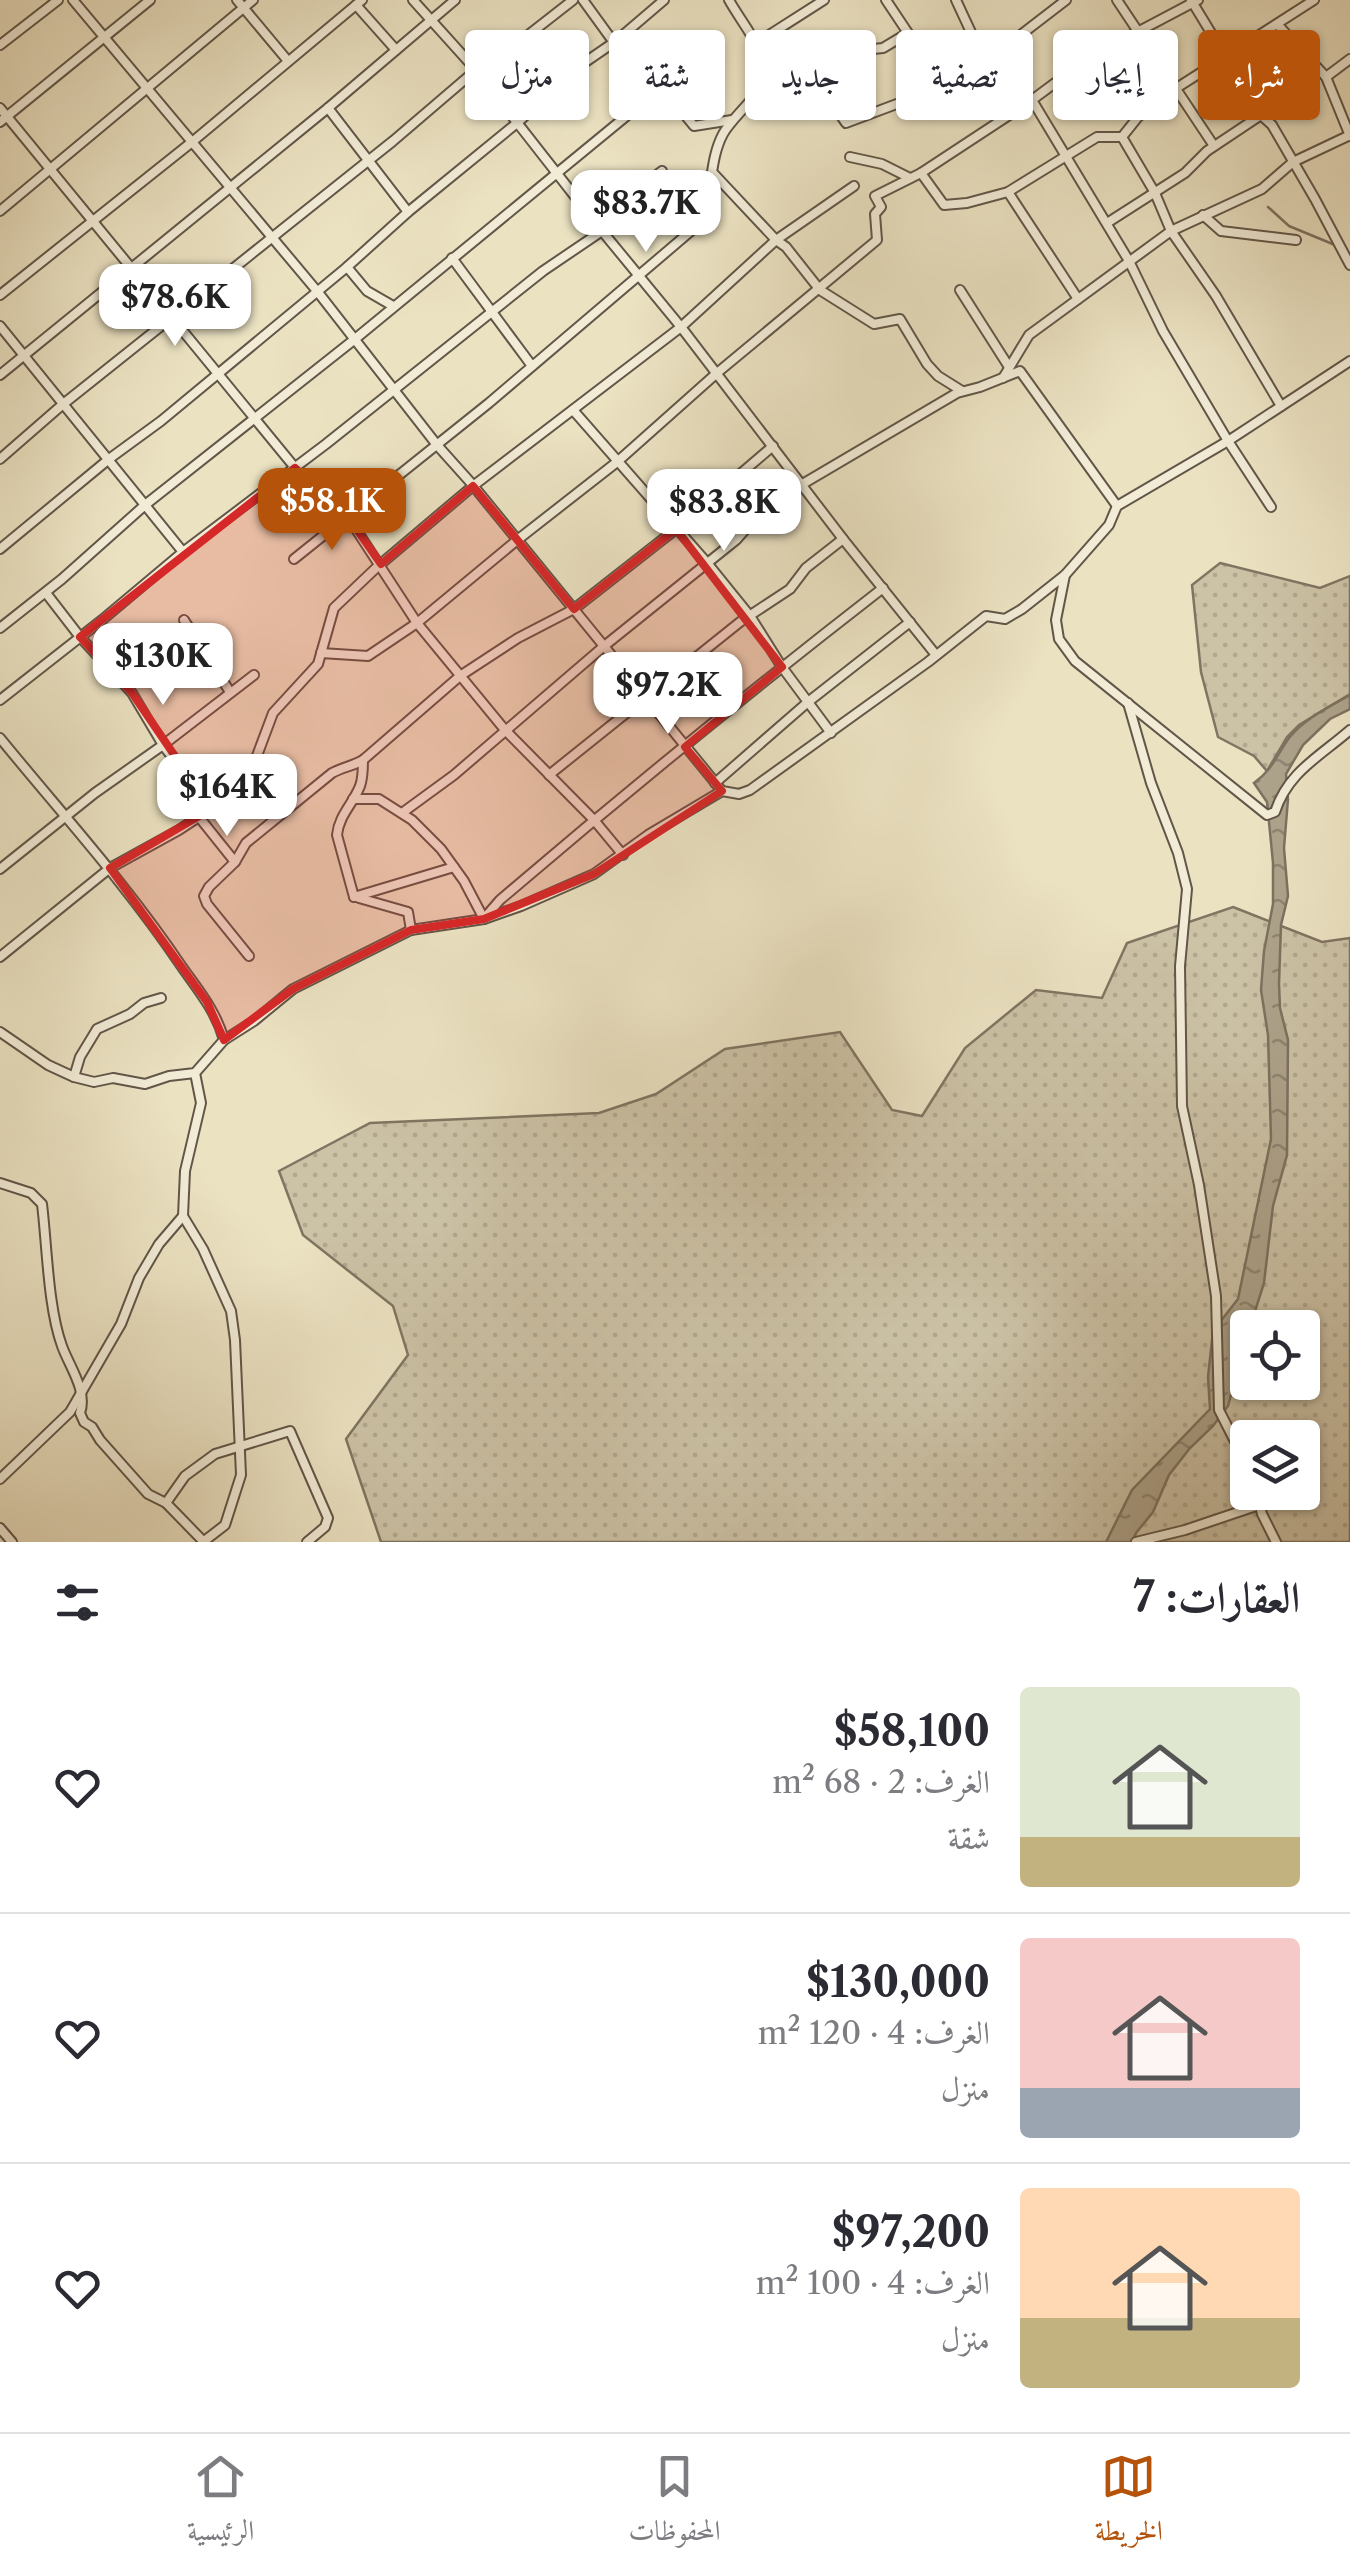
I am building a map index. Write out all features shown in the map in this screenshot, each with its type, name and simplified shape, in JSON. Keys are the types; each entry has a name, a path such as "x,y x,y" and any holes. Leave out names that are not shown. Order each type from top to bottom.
{"street":[{"path":"0,44 58,0"},
{"path":"73,0 316,291 718,787 739,794 831,733 986,616 1005,619 1022,609 1065,575 1109,525 1118,506 1228,441 1350,361"},
{"path":"3,119 150,0"},
{"path":"0,211 149,89 240,4 253,0"},
{"path":"413,0 465,58"},
{"path":"0,376 455,0"},
{"path":"536,30 573,0"},
{"path":"583,0 609,33"},
{"path":"630,30 664,0"},
{"path":"728,0 746,30"},
{"path":"777,30 824,0"},
{"path":"886,0 906,30"},
{"path":"956,0 970,30"},
{"path":"1026,30 1064,0"},
{"path":"1117,0 1136,30"},
{"path":"1268,30 1314,0"},
{"path":"1141,30 1194,1 1210,30"},
{"path":"0,295 359,2 396,50"},
{"path":"240,4 288,61"},
{"path":"1002,378 1030,335 1171,231 1262,189 1293,162 1350,135 1326,77 1278,24"},
{"path":"1,545 161,421 347,268 581,65 609,47"},
{"path":"1326,77 1350,60"},
{"path":"0,459 465,79"},
{"path":"1178,93 1214,146"},
{"path":"1033,102 1129,261 1163,332 1271,507"},
{"path":"294,559 437,445 698,225 708,202 719,143 745,106"},
{"path":"0,108 3,119 94,220 310,486 348,517 417,623 505,730 623,855"},
{"path":"328,108 408,212"},
{"path":"515,120 936,656"},
{"path":"0,628 46,593 145,505 355,339 621,120"},
{"path":"689,120 694,126 732,120"},
{"path":"321,653 368,656 417,623 617,462 877,240 875,214 882,206 875,196 921,173 1002,120"},
{"path":"1122,137 1136,120"},
{"path":"1106,223 1185,173 1214,146 1253,120"},
{"path":"1266,120 1350,265"},
{"path":"921,173 944,205 967,203 1008,192 1097,137 1122,137"},
{"path":"1122,137 1155,193 1171,231 1216,296 1280,406"},
{"path":"850,157 882,164 910,178"},
{"path":"595,222 662,171"},
{"path":"713,174 786,247 820,290 874,324 900,319 938,376 962,391"},
{"path":"0,957 110,868 210,809 255,761 273,714 318,664 334,608 380,564 473,486 681,327 776,240 854,186"},
{"path":"1008,192 1078,298"},
{"path":"1203,214 1221,231 1296,240"},
{"path":"0,700 183,552 296,468 543,271 602,230"},
{"path":"452,258 532,366"},
{"path":"347,268 366,291 394,306"},
{"path":"960,290 1010,367"},
{"path":"0,326 183,552"},
{"path":"402,813 708,564 767,505 962,391 1020,371 1118,506"},
{"path":"574,410 750,616 831,733"},
{"path":"249,956 204,896 251,839 332,773 364,760 460,676 518,638 574,609 676,530 773,446"},
{"path":"548,775 790,589 806,568 842,538"},
{"path":"1065,575 1056,620 1059,639 1074,661 1267,815 1275,812 1293,776 1350,730"},
{"path":"484,919 500,900 594,820 883,588"},
{"path":"46,593 80,638 132,693 210,809"},
{"path":"184,620 230,692"},
{"path":"1,1035 48,1065 74,1078 94,1082 113,1078 146,1084 196,1073 224,1040 293,989 411,930 484,919 581,880 623,855 718,787 808,702 910,622"},
{"path":"0,869 254,675"},
{"path":"1128,703 1187,890 1180,966 1182,1106 1214,1281 1219,1332 1219,1410 1230,1432"},
{"path":"0,738 152,922 219,1020 224,1040"},
{"path":"354,897 337,835 343,813 362,783 364,760"},
{"path":"353,799 379,799 402,813 441,849 484,919"},
{"path":"199,817 235,862"},
{"path":"354,897 454,867"},
{"path":"354,897 408,912 411,930"},
{"path":"74,1078 80,1057 97,1029 160,998"},
{"path":"0,1183 30,1193 42,1204 56,1322 61,1345 81,1392 84,1404 80,1413 84,1422 148,1494 166,1503 204,1542 225,1525 241,1475 231,1311 184,1216 186,1171 201,1102 196,1073"},
{"path":"0,1479 70,1412 121,1324 134,1288 158,1244 184,1216"},
{"path":"166,1503 185,1476 215,1454 290,1430 328,1522 307,1542"},
{"path":"1136,1542 1244,1510"},
{"path":"1261,1510 1276,1542"},
{"path":"0,1528 12,1542"}],"highlighted area":[{"path":"295,468 348,517 381,564 473,486 574,609 676,529 782,667 685,747 722,791 594,874 484,919 411,930 293,989 224,1040 207,1002 110,868 211,809 132,693 80,637"}],"shaded area":[{"path":"1220,563 1320,588 1350,576 1350,694 1299,725 1267,771 1254,756 1218,737 1201,672 1192,585"},
{"path":"1233,907 1322,942 1350,938 1350,1542 381,1542 346,1439 408,1355 393,1306 303,1235 279,1171 370,1123 599,1113 656,1094 725,1049 840,1032 892,1110 922,1116 965,1048 1036,990 1102,998 1127,943"}],"water":[{"path":"1350,695 1350,709 1330,719 1303,745 1286,774 1284,848 1288,896 1281,925 1279,984 1288,1040 1287,1155 1273,1206 1264,1283 1255,1310 1230,1310 1228,1406 1169,1475 1153,1512 1132,1542 1106,1542 1132,1490 1210,1409 1208,1377 1213,1331 1238,1299 1271,1139 1268,1035 1261,990 1273,904 1273,863 1267,802 1254,783 1295,731"}],"waterway":[{"path":"1268,207 1289,226 1335,245"}]}
